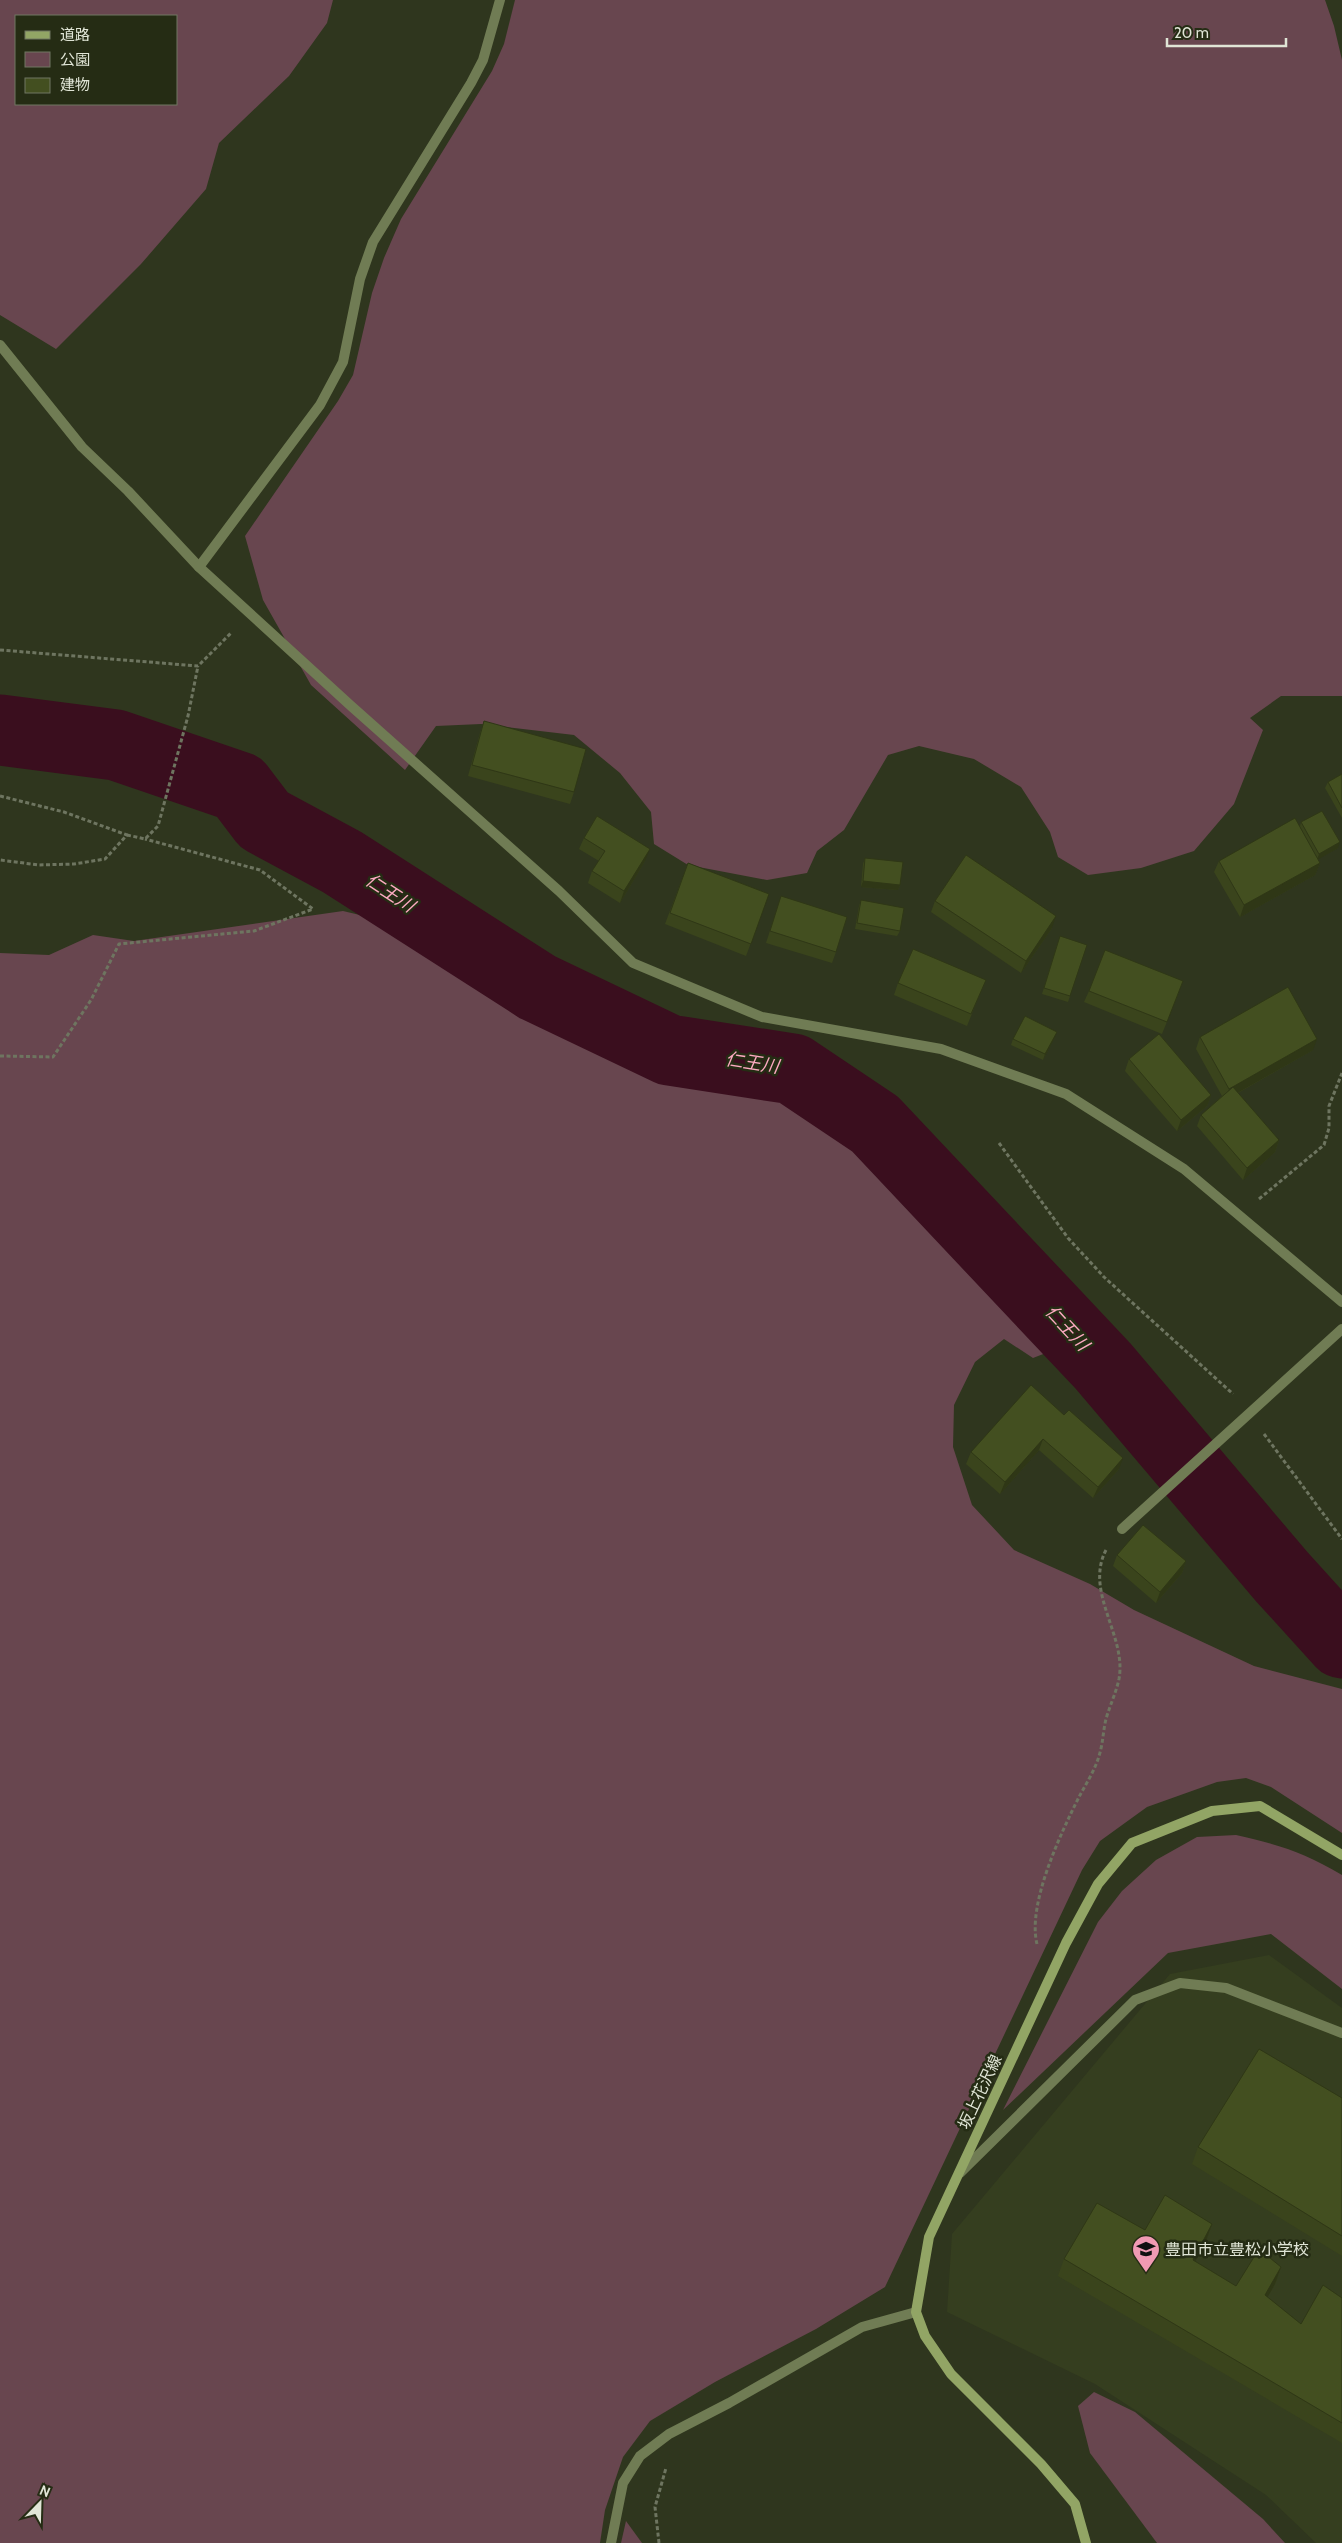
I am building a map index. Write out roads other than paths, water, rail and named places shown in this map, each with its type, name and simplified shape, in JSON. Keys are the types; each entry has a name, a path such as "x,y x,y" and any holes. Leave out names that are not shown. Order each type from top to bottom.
{"main road":[{"name":"坂上花沢線","path":"916,2312 929,2236 957,2175 1055,1966 1098,1884 1132,1843 1212,1811 1260,1806 1342,1855"},
{"path":"916,2312 925,2336 951,2374 1041,2464 1075,2504 1086,2543"}],"street":[{"path":"199,567 320,405 343,362 360,279 373,242 390,210 471,83 483,60 500,0"},
{"path":"0,345 82,447 128,491 199,567 559,891 633,963 762,1017 942,1049 1066,1094 1177,1164 1342,1302"},
{"path":"1122,1529 1342,1329"},
{"path":"957,2175 1135,2000 1180,1983 1226,1988 1342,2033"},
{"path":"611,2543 623,2483 640,2456 669,2434 729,2403 862,2327 916,2312"}],"waterway":[{"name":"仁王川","path":"0,730 116,745 239,787 264,820 342,862 537,987 669,1050 793,1069 875,1124 1103,1366 1282,1577 1342,1643"}],"place":[{"name":"豊田市立豊松小学校","path":"1146,2273"}]}
